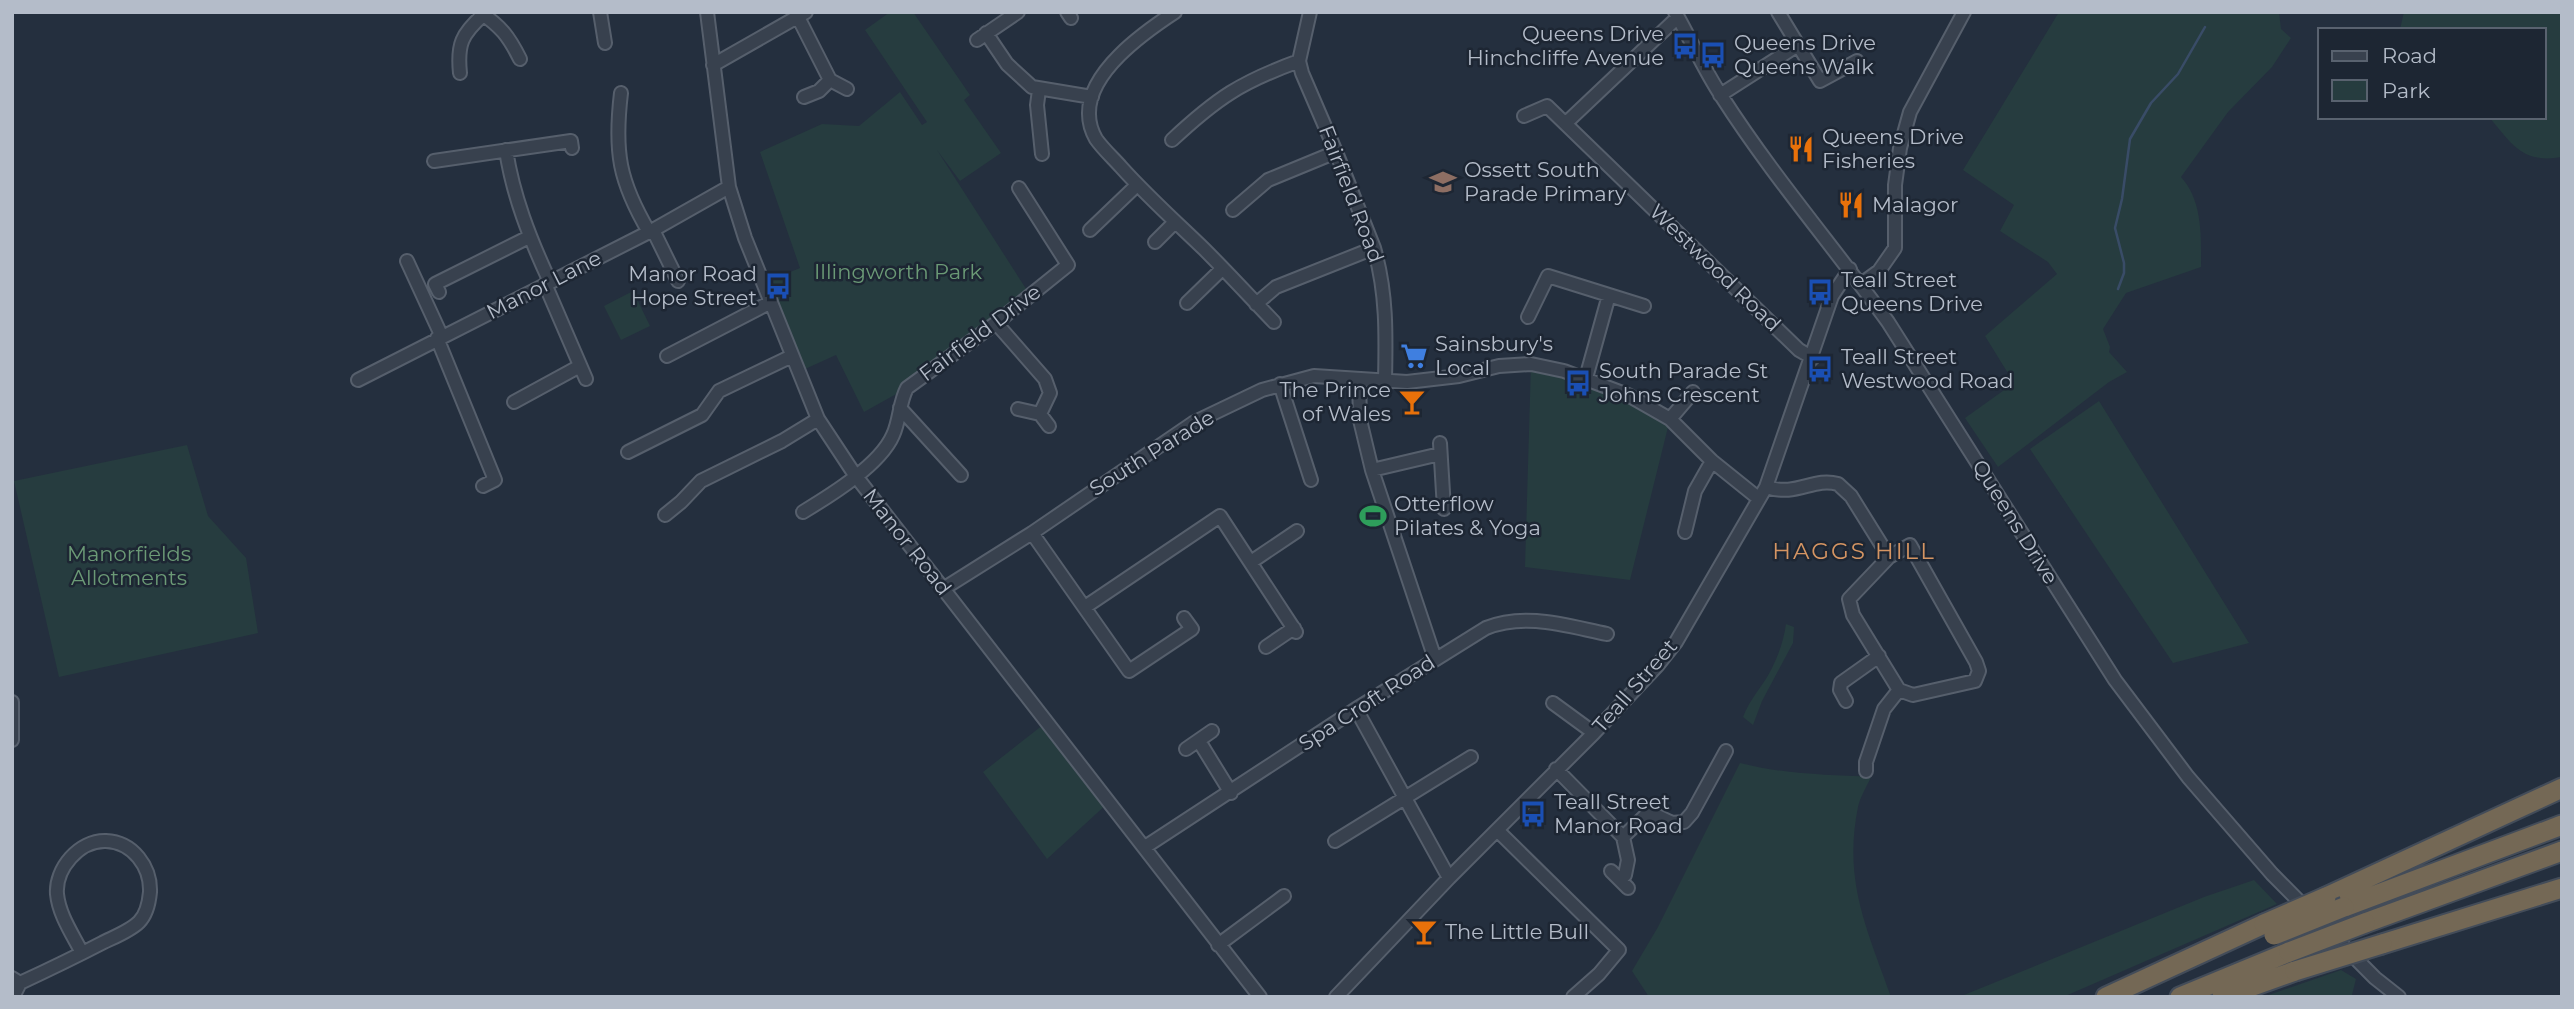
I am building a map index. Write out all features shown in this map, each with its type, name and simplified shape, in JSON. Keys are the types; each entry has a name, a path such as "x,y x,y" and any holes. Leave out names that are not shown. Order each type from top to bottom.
{"highway":[{"path":"2119,997 2269,930 2326,897 2562,788"},
{"path":"2106,997 2269,930 2344,907 2562,825"},
{"path":"2180,997 2289,952 2562,850"},
{"path":"2222,997 2295,971 2562,888"}],"street":[{"path":"600,12 605,43"},
{"name":"Manor Road","path":"707,12 729,187 745,238 818,419 855,475 1260,997"},
{"path":"1018,12 982,36 1024,81 1039,90 1092,97"},
{"path":"1175,12 1143,35 1102,75 1095,85 1092,97 1089,112 1091,126 1096,138 1137,185 1203,248 1274,322"},
{"path":"1172,140 1216,100 1239,85 1299,61 1310,12"},
{"path":"1778,12 1820,81 1857,61"},
{"path":"1861,285 1879,271 1895,248 1895,185 1900,148 1910,113 1964,12"},
{"path":"460,73 452,47 481,13 499,25 512,42 520,59"},
{"path":"713,65 802,15 830,80 848,89"},
{"path":"1566,122 1677,15"},
{"name":"Queens Drive","path":"1677,15 1720,95 1769,167 1861,285 1952,422 2115,681 2188,777 2272,874 2375,978 2399,997"},
{"path":"499,25 510,16"},
{"path":"1720,95 1798,46"},
{"name":"Fairfield Road","path":"1299,61 1374,248 1385,295 1385,381"},
{"path":"804,97 819,91 830,80"},
{"path":"1039,90 1037,105 1042,154"},
{"path":"621,94 617,132 622,176 627,193 678,281"},
{"name":"Westwood Road","path":"1524,116 1547,106 1799,350 1813,358"},
{"path":"434,160 571,141 572,148"},
{"path":"506,150 529,237 586,379"},
{"path":"1233,210 1268,180 1336,152"},
{"path":"1090,229 1137,185"},
{"name":"Manor Lane","path":"358,380 651,231 729,187"},
{"name":"Fairfield Drive","path":"803,512 855,475 885,449 893,436 907,388 996,323 1068,265 1019,188"},
{"path":"1155,242 1174,223"},
{"path":"439,292 435,284 529,237"},
{"path":"1256,304 1276,287 1374,248"},
{"path":"407,261 440,337 495,480 482,486"},
{"path":"1187,303 1222,269"},
{"name":"Teall Street","path":"1336,997 1448,878 1594,733 1676,642 1762,493 1813,358 1832,296 1850,269"},
{"path":"1528,317 1548,276 1644,306"},
{"path":"1586,378 1609,295"},
{"path":"667,356 771,302"},
{"path":"996,323 1045,379 1050,393 1040,415"},
{"path":"628,452 702,415 719,391 792,356"},
{"name":"South Parade","path":"943,589 1032,533 1193,424 1262,390 1314,376 1407,383 1459,376 1499,366 1531,364 1586,378 1628,395 1670,419 1712,461 1762,493"},
{"path":"531,410 519,399 580,366"},
{"path":"1359,379 1360,420 1372,470 1435,659"},
{"path":"1280,384 1311,480"},
{"path":"1670,419 1693,392"},
{"path":"1683,404 1695,413"},
{"path":"900,408 963,474"},
{"path":"1018,409 1040,415 1049,426"},
{"path":"665,515 701,481 782,441 818,419"},
{"path":"1372,470 1440,448 1444,509"},
{"path":"1685,532 1695,491 1712,461"},
{"path":"1762,493 1822,483 1838,484 1851,496 1889,557"},
{"path":"1085,607 1220,516 1295,630 1266,648"},
{"path":"1251,562 1297,530"},
{"path":"1032,533 1129,671 1192,629 1184,618"},
{"path":"1910,545 1972,652 1979,670 1975,681 1913,695 1899,690 1879,656 1853,615 1849,599 1889,557 1910,545"},
{"name":"Spa Croft Road","path":"1145,847 1486,628 1504,620 1523,619 1607,634"},
{"path":"1846,701 1840,690 1840,683 1879,656"},
{"path":"1866,771 1866,762 1884,709 1899,690"},
{"path":"12,702 12,740"},
{"path":"1560,704 1594,733"},
{"path":"1356,709 1448,878"},
{"path":"1186,749 1212,732"},
{"path":"1199,741 1231,793"},
{"path":"1335,841 1471,757"},
{"path":"1623,837 1651,813 1672,822 1684,822 1726,760"},
{"path":"1556,769 1623,837 1628,860 1625,875 1620,880"},
{"path":"1497,830 1572,910 1619,950 1599,974 1573,997"},
{"path":"13,997 16,980 82,953 138,923 146,912 150,881 145,865 135,854 120,845 105,841 88,846 74,854 65,864 58,879 57,894 61,911 82,953"},
{"path":"1218,945 1284,896"}],"green space":[{"name":"Illingworth Park","path":"890,12 913,12 970,95 964,100 1001,153 960,181 937,150 1030,295 907,388 864,412 836,355 805,369 792,356 763,283 800,268 760,152 822,124 859,126 900,92 922,125 927,122 865,30"},
{"path":"2059,12 2279,12 2281,29 2291,38 2272,67 2228,112 2181,177 2197,208 2201,267 2126,293 2103,329 2110,347 2109,352 2127,372 2109,382 1998,467 1965,418 2014,383 1985,336 2057,274 2048,262 2000,231 2014,205 1963,170"},
{"path":"2404,12 2562,12 2562,157 2537,158 2527,155 2491,119 2546,119 2546,28 2400,28"},
{"path":"633,291 650,326 621,340 604,306"},
{"path":"1531,364 1564,371 1670,419 1630,580 1525,567"},
{"path":"2099,401 2249,643 2173,663 2030,449"},
{"name":"Manorfields Allotments","path":"187,445 208,516 246,558 258,633 59,677 14,481"},
{"path":"1786,624 1794,627 1793,643 1762,701 1753,725 1743,717 1775,663"},
{"path":"1048,721 1109,802 1047,859 983,772"},
{"path":"1740,763 1789,772 1871,777 1858,807 1853,858 1866,927 1891,997 1649,997 1632,971 1658,927"},
{"path":"2254,880 2277,904 2063,997 1959,997 2204,897"},
{"path":"2341,970 2356,979 2352,995 2355,997 2263,997"}],"waterway":[{"path":"2118,289 2124,273 2124,263 2115,228 2130,139 2151,103 2178,74 2205,27"}],"place":[{"name":"Queens Drive Hinchcliffe Avenue","path":"1685,46"},
{"name":"Queens Drive Queens Walk","path":"1713,55"},
{"name":"Queens Drive Fisheries","path":"1801,149"},
{"name":"Ossett South Parade Primary","path":"1443,182"},
{"name":"Malagor","path":"1851,205"},
{"name":"Manor Road Hope Street","path":"778,286"},
{"name":"Teall Street Queens Drive","path":"1820,292"},
{"name":"Sainsbury's Local","path":"1414,356"},
{"name":"Teall Street Westwood Road","path":"1820,369"},
{"name":"South Parade St Johns Crescent","path":"1578,383"},
{"name":"The Prince of Wales","path":"1412,402"},
{"name":"Otterflow Pilates & Yoga","path":"1373,516"},
{"name":"Teall Street Manor Road","path":"1533,814"},
{"name":"The Little Bull","path":"1424,932"}],"district":[{"name":"HAGGS HILL","path":"1854,551"}]}
